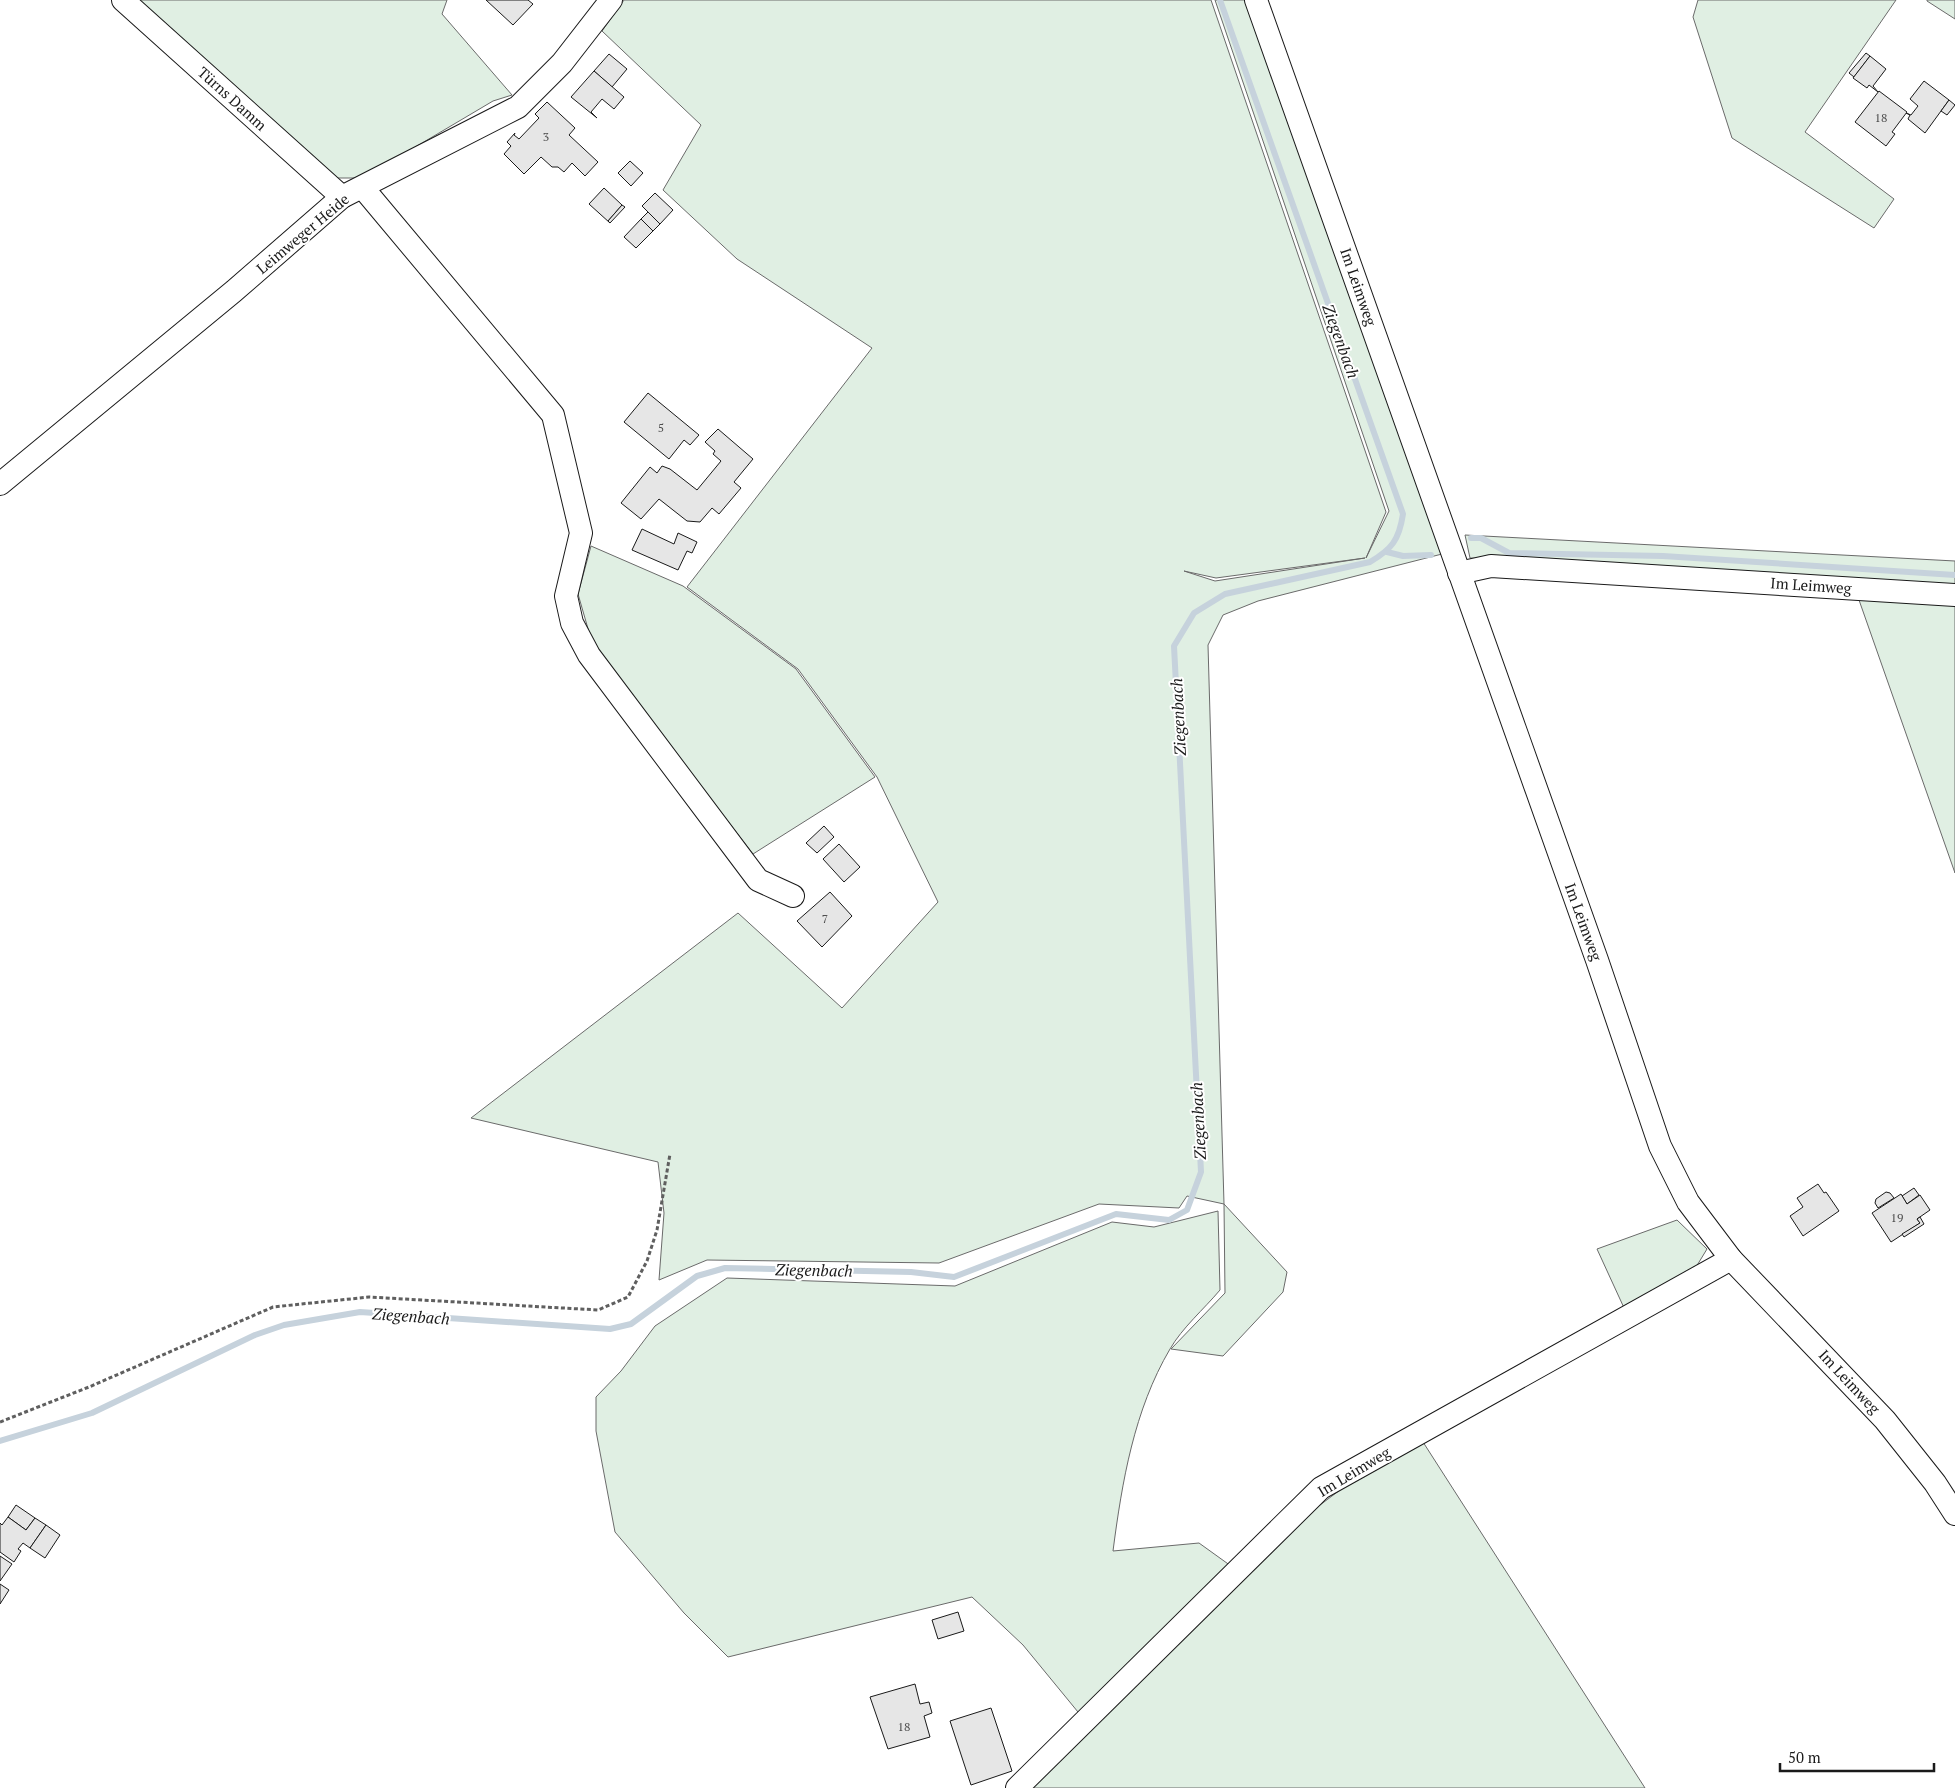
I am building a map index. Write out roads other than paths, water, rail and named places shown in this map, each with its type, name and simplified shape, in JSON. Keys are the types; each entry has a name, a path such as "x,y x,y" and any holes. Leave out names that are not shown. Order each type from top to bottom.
{"street":[{"name":"Türns Damm","path":"123,0 342,197"},
{"name":"Leimweger Heide","path":"0,484 234,291 342,197 363,188 518,107 562,63 611,0"},
{"name":"Im Leimweg","path":"1256,0 1597,960 1660,1146 1688,1202 1731,1259 1885,1420 1935,1483 1955,1514"},
{"path":"363,188 553,415 581,533 566,596 572,623 589,655 758,880 793,896"},
{"name":"Im Leimweg","path":"1459,573 1490,566 1955,595"},
{"name":"Im Leimweg","path":"1016,1788 1321,1488 1731,1259"}],"waterway":[{"name":"Ziegenbach","path":"0,1441 92,1413 255,1335 284,1325 360,1312 610,1329 631,1324 697,1276 725,1268 911,1272 954,1277 1116,1214 1169,1220 1187,1210 1201,1172 1174,646 1194,613 1225,594 1370,562 1384,553 1393,543 1397,537 1403,514 1220,0"},
{"path":"1471,538 1481,538 1509,553 1663,556 1955,575"},
{"path":"1387,552 1403,556 1431,555"}]}
